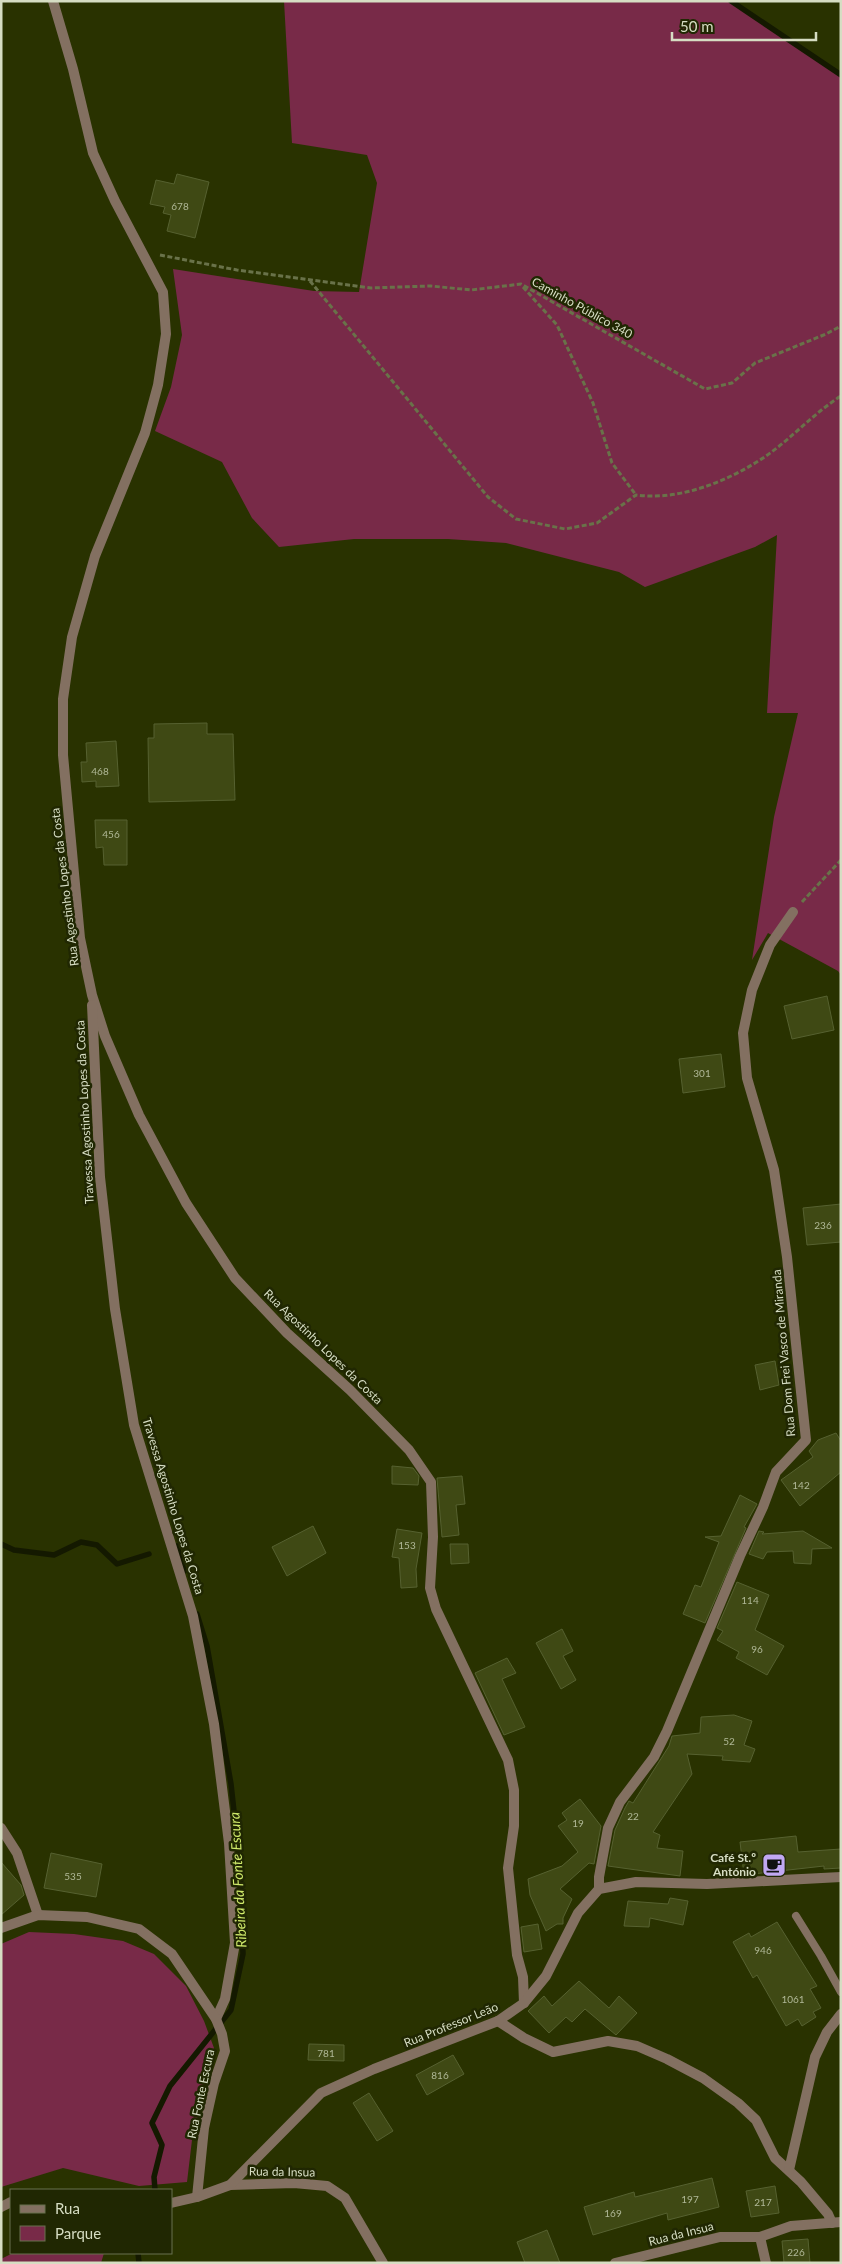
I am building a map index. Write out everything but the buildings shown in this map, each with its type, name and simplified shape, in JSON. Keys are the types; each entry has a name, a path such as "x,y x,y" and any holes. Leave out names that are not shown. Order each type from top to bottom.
{"street":[{"name":"Rua Agostinho Lopes da Costa","path":"53,1 73,69 93,153 115,201 163,292 166,334 159,376 145,433 95,556 72,637 63,699 62,755 80,938 92,995 105,1036 139,1114 186,1203 235,1278 287,1333 350,1390 409,1450 431,1482 433,1537 430,1588 436,1609 508,1760 514,1790 514,1826 508,1868 517,1955 523,1977 524,2003"},
{"name":"Rua Dom Frei Vasco de Miranda","path":"599,1889 599,1877 608,1828 620,1802 654,1757 667,1731 747,1539 763,1508 776,1472 806,1440 787,1257 775,1180 747,1078 743,1033 752,990 766,954 793,912"},
{"name":"Travessa Agostinho Lopes da Costa","path":"92,995 100,1177 115,1309 134,1425 193,1616 214,1724 229,1843 235,1942 225,1999 216,2019"},
{"path":"1,1828 17,1853 38,1915"},
{"path":"599,1889 636,1882 707,1884 841,1877"},
{"name":"Rua Professor Leão","path":"173,2203 197,2197 230,2184 321,2093 374,2069 498,2022 524,2003 546,1976 578,1913 599,1889"},
{"name":"Rua Fonte Escura","path":"1,1928 38,1915 87,1917 139,1929 172,1954 216,2019 222,2034 225,2051 214,2083 204,2128 197,2197"},
{"path":"789,2170 815,2057 828,2032 841,2014"},
{"path":"498,2022 524,2038 553,2052 608,2042 637,2046 703,2078 756,2120 774,2158 789,2170 836,2222"},
{"name":"Rua da Insua","path":"230,2184 294,2183 326,2186 345,2198 383,2263"},
{"name":"Rua da Insua","path":"615,2263 720,2237 760,2236 791,2226 836,2222"},
{"path":"760,2236 766,2263"}],"lane":[{"path":"796,1916 841,1992"}],"path":[{"name":"Caminho Público 340","path":"142,252 310,281 371,288 431,286 471,290 520,284 705,389 732,383 756,363 841,326"},
{"path":"310,281 488,497 516,519 565,529 597,523 636,495 655,497 684,494 723,478 765,456 841,396"},
{"path":"520,284 557,325 593,403 612,463 636,495"},
{"path":"793,912 841,860"}],"green space":[{"path":"284,1 731,1 841,75 841,975 838,971 768,933 752,960 774,817 798,713 767,713 777,535 755,547 645,587 619,572 506,543 448,539 354,539 279,547 252,518 222,462 155,431 171,387 182,335 173,269 314,291 359,292 377,183 367,155 292,143"},
{"path":"29,1932 74,1934 123,1941 154,1954 186,1986 204,2021 214,2048 192,2140 187,2182 139,2186 63,2168 1,2187 1,1944"},
{"path":"11,2254 104,2254 101,2263 1,2263 1,2259"}],"waterway":[{"path":"731,1 841,75"},
{"name":"Ribeira da Fonte Escura","path":"1,1544 14,1550 54,1555 81,1542 97,1545 117,1564 149,1554"},
{"name":"Ribeira da Fonte Escura","path":"177,1546 184,1571"},
{"name":"Ribeira da Fonte Escura","path":"155,2189 154,2177 162,2145 152,2123 170,2086 231,2010 243,1954 240,1866 231,1784 207,1646 197,1614"},
{"name":"Ribeira da Fonte Escura","path":"138,2254 139,2263"}],"place":[{"name":"Café St.º António","path":"774,1865"}]}
